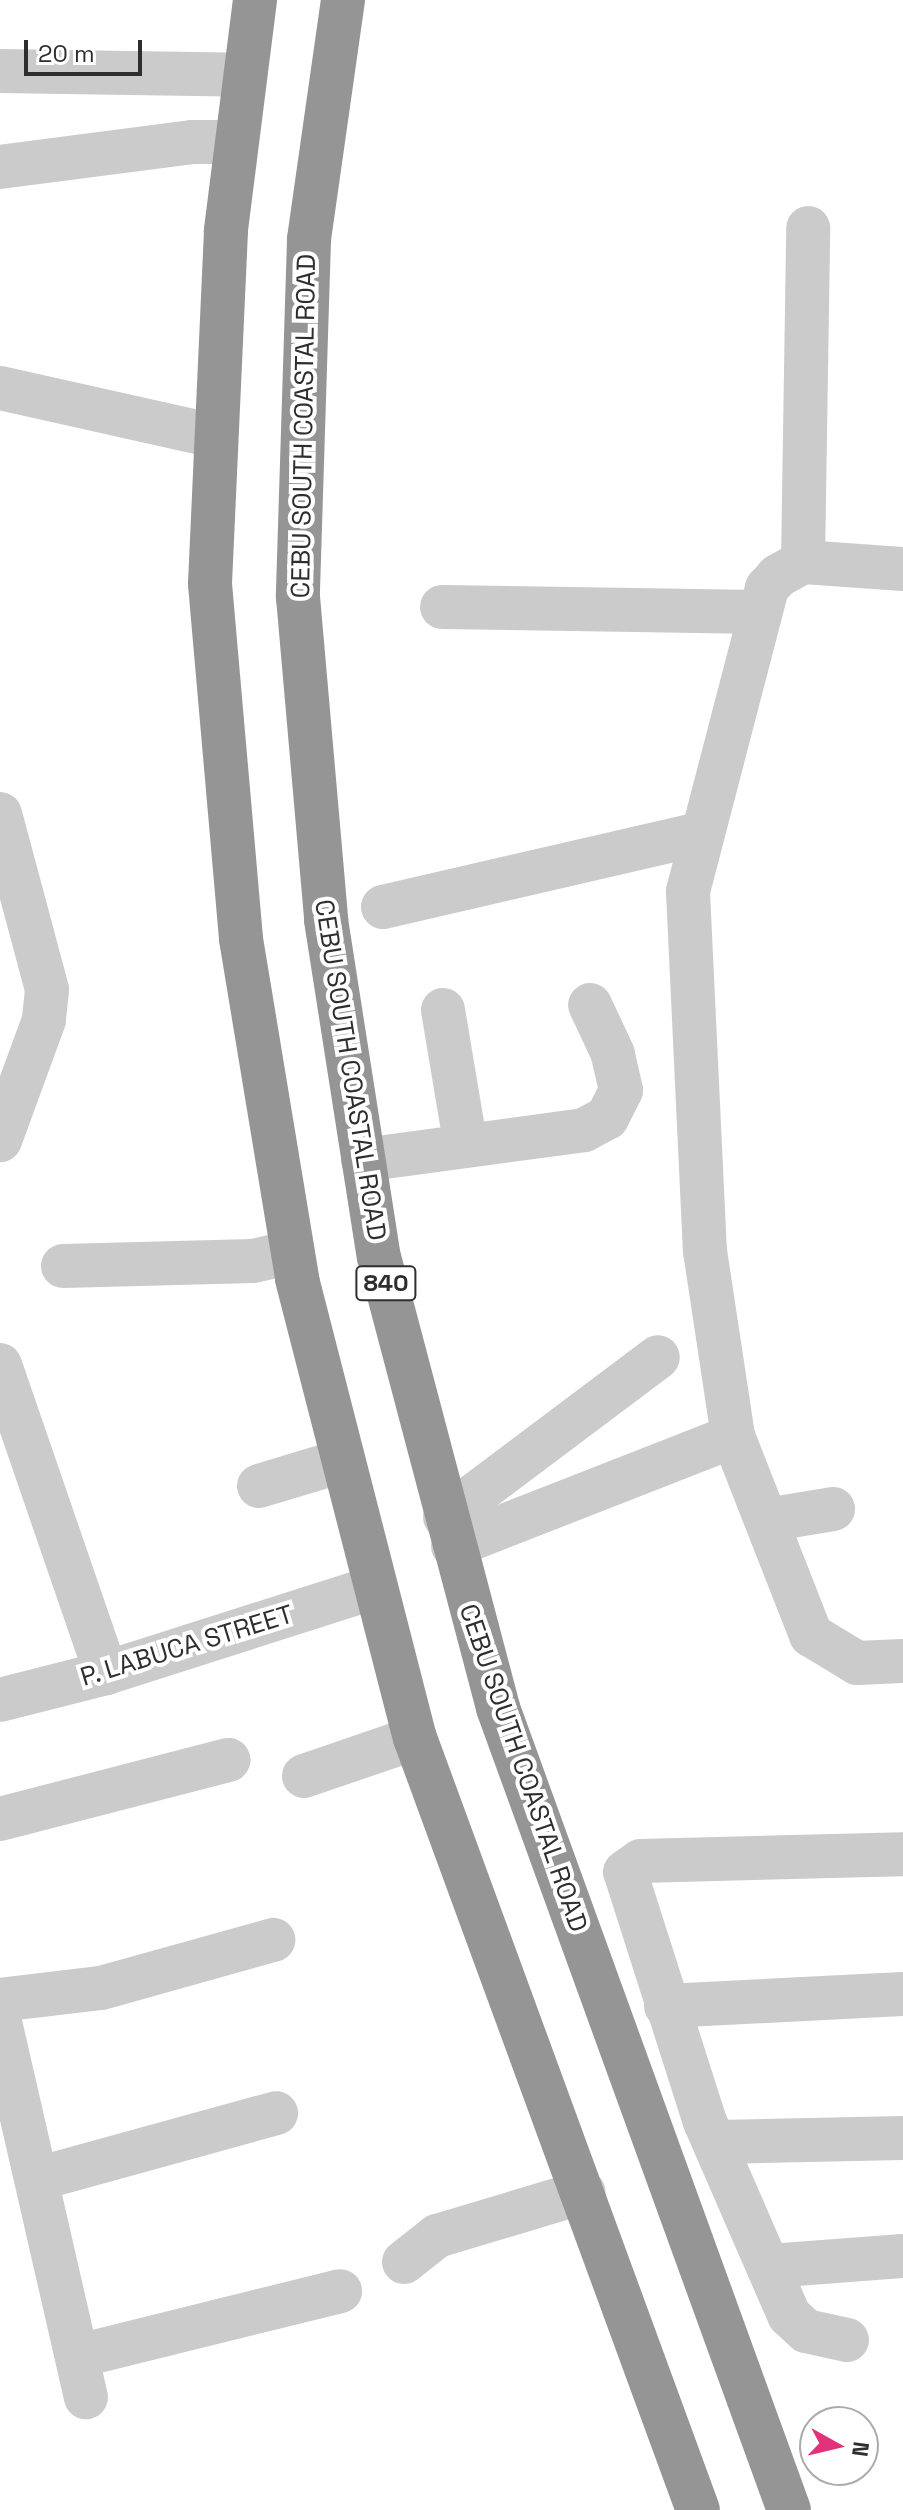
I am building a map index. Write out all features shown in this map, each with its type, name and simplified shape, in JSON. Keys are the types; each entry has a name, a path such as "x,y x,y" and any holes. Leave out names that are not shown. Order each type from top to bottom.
{"highway":[{"path":"255,0 236,142 214,436 210,584 219,723 241,939 292,1252 373,1588 415,1738 584,2192 691,2507"},
{"name":"CEBU SOUTH COASTAL ROAD","path":"343,0 309,240 298,597 326,920 379,1257 498,1708 789,2510"}],"street":[{"path":"0,71 244,75"},
{"path":"0,167 193,142 236,142"},
{"path":"803,562 808,228"},
{"path":"0,388 214,436"},
{"path":"903,569 803,562 772,582 760,612 700,834 688,892 705,1251 733,1436 811,1635 857,1663 903,1661"},
{"path":"442,607 760,612"},
{"path":"0,814 16,946 47,990 44,1020 0,1140"},
{"path":"383,907 700,834"},
{"path":"363,1160 465,1142 584,1130 607,1118 621,1090 613,1054 590,1005"},
{"path":"443,1010 465,1142"},
{"path":"63,1266 253,1261 292,1252"},
{"path":"449,1531 658,1357"},
{"path":"0,1365 106,1673"},
{"path":"449,1531 733,1436"},
{"path":"259,1486 342,1461"},
{"path":"767,1520 833,1509"},
{"name":"P. LABUCA STREET","path":"0,1700 106,1673 373,1588"},
{"path":"304,1776 415,1738"},
{"path":"0,1819 228,1760"},
{"path":"847,2340 806,2331 789,2315 716,2142 666,2006 628,1893 625,1872 641,1861 903,1854"},
{"path":"0,2000 101,1988 273,1940"},
{"path":"666,2006 903,1994"},
{"path":"0,2022 82,2376 340,2291"},
{"path":"37,2179 276,2113"},
{"path":"716,2142 903,2138"},
{"path":"404,2262 437,2236 584,2192"},
{"path":"770,2266 903,2256"}]}
